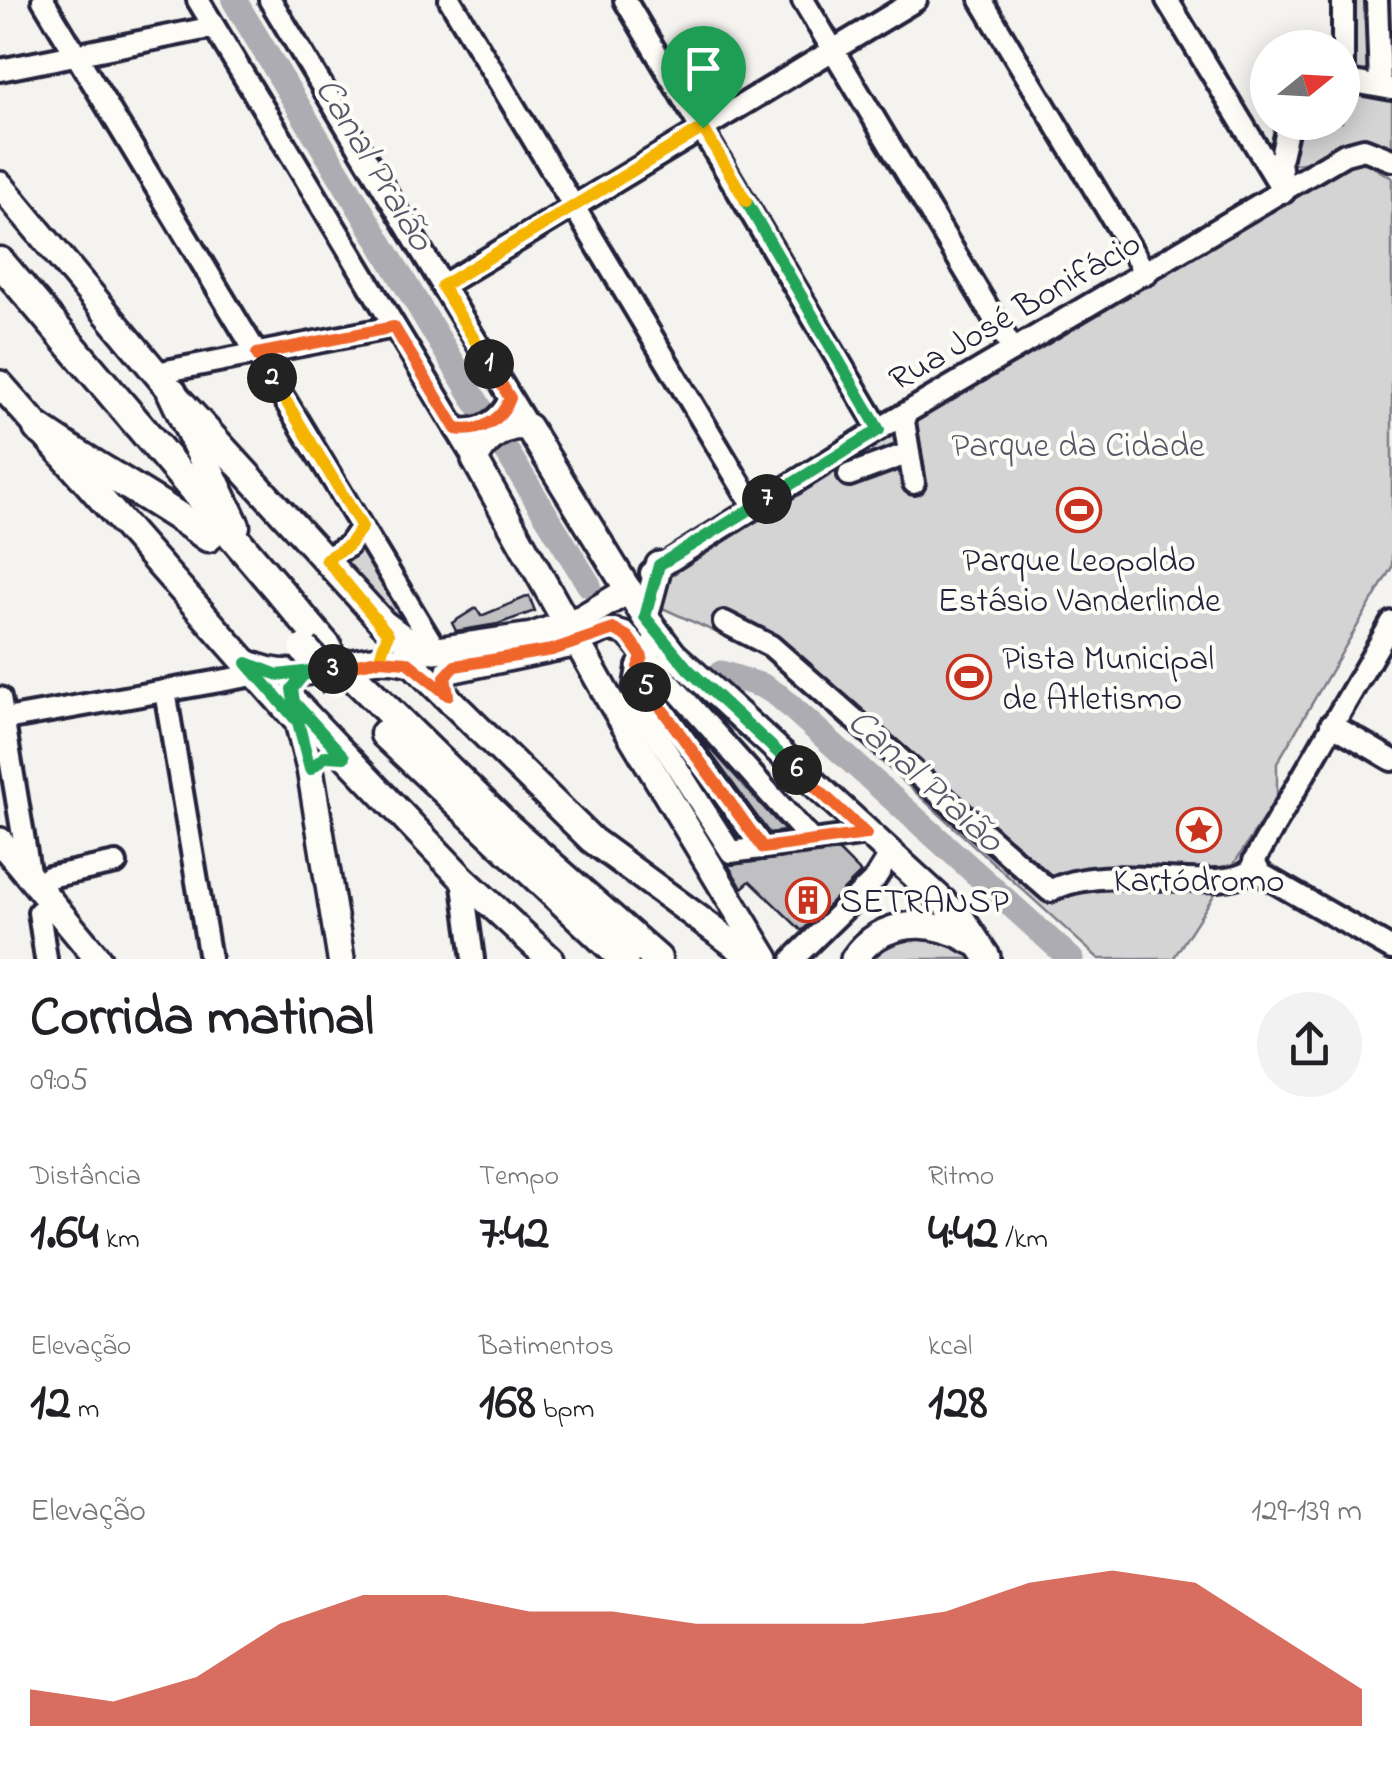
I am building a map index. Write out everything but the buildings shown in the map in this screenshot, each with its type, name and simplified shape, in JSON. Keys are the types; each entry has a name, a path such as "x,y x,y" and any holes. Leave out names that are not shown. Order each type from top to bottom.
{"highway":[{"path":"0,262 270,582"},
{"path":"0,288 311,657 344,680 657,959"},
{"path":"164,382 235,527 311,657"},
{"path":"38,428 100,471 162,502 208,536"},
{"path":"344,680 428,778 624,959"}],"main road":[{"path":"0,185 164,382 383,623 447,666 524,776 592,840 754,959"},
{"path":"1,388 298,722 310,769 341,959"},
{"path":"766,959 574,633 479,444 512,417 651,626 688,669 961,918 988,958"},
{"path":"250,669 278,675 311,657 447,666 532,636 574,633 622,578 632,571 659,565 651,626"},
{"path":"379,660 389,640 383,623"},
{"path":"311,657 292,689 294,702 462,878 550,959"},
{"path":"310,769 326,756 344,757"},
{"path":"0,841 80,959"},
{"path":"0,865 36,892 98,959"},
{"path":"854,959 875,938 898,927 923,924 948,928 971,940 988,958"}],"street":[{"path":"43,0 447,666"},
{"path":"198,0 456,429 479,444"},
{"path":"270,0 442,286 512,417"},
{"path":"450,0 754,507"},
{"path":"625,0 879,430"},
{"path":"803,0 1014,350"},
{"path":"442,286 916,0"},
{"path":"981,0 1146,274"},
{"path":"1167,0 1275,165 1284,192"},
{"path":"1343,0 1343,30"},
{"path":"1360,82 1386,86 1377,0"},
{"path":"0,70 214,26"},
{"path":"1275,165 1283,140"},
{"name":"Rua José Bonifácio","path":"659,565 903,415 1345,154 1364,149 1392,160"},
{"path":"164,382 257,354 394,327"},
{"path":"903,415 911,470"},
{"path":"326,559 348,546 362,527"},
{"path":"724,622 771,646 1050,890 1071,879 1112,876 1232,882 1254,864 1392,622"},
{"path":"651,626 633,698 732,852 866,834"},
{"path":"574,633 620,630 640,662 812,841"},
{"path":"640,662 648,691 763,848"},
{"path":"46,959 1,712 166,691 250,669"},
{"path":"166,691 210,959"},
{"path":"1331,724 1392,760"},
{"path":"793,959 874,880 890,855"},
{"path":"36,892 44,879 116,863"},
{"path":"1254,864 1392,949"},
{"path":"462,878 473,959"}],"green space":[{"path":"1350,0 1374,0 1368,71 1360,71 1360,30 1350,30"},
{"path":"1360,90 1392,97 1392,154 1358,140"},
{"path":"1290,140 1354,140 1312,162 1295,164 1287,157"},
{"name":"Parque Leopoldo Estásio Vanderlinde","path":"1352,163 1366,163 1392,178 1392,567 1277,763 1277,797 1173,959 1099,959 762,653 658,606 671,569 856,454"},
{"path":"360,546 409,623 411,628 404,632 346,569 343,560"},
{"path":"898,935 945,936 978,959 864,959"}],"waterway":[{"name":"Canal Praião","path":"234,0 485,416"},
{"name":"Canal Praião","path":"501,442 589,585"},
{"name":"Canal Praião","path":"721,673 763,686 779,696 1071,959"}],"place":[{"name":"Parque Leopoldo Estásio Vanderlinde","path":"1079,510"},
{"name":"Pista Municipal de Atletismo","path":"969,677"},
{"name":"Kartódromo","path":"1199,830"},
{"name":"SETRANSP","path":"808,900"}],"route":[{"path":"703,128 442,286 510,398 504,412 478,429 456,429 394,327 257,354 362,527 348,546 326,559 383,623 389,640 379,660 303,675 295,683 294,702 344,757 326,756 310,769 300,725 247,663 278,675 303,675 379,660 400,660 419,668 448,695 445,677 455,666 552,650 614,629 624,633 642,657 638,667 648,691 763,848 866,834 688,669 645,617 659,565 879,430 703,128"}],"park label":[{"name":"Parque da Cidade","path":"1078,444"}]}
